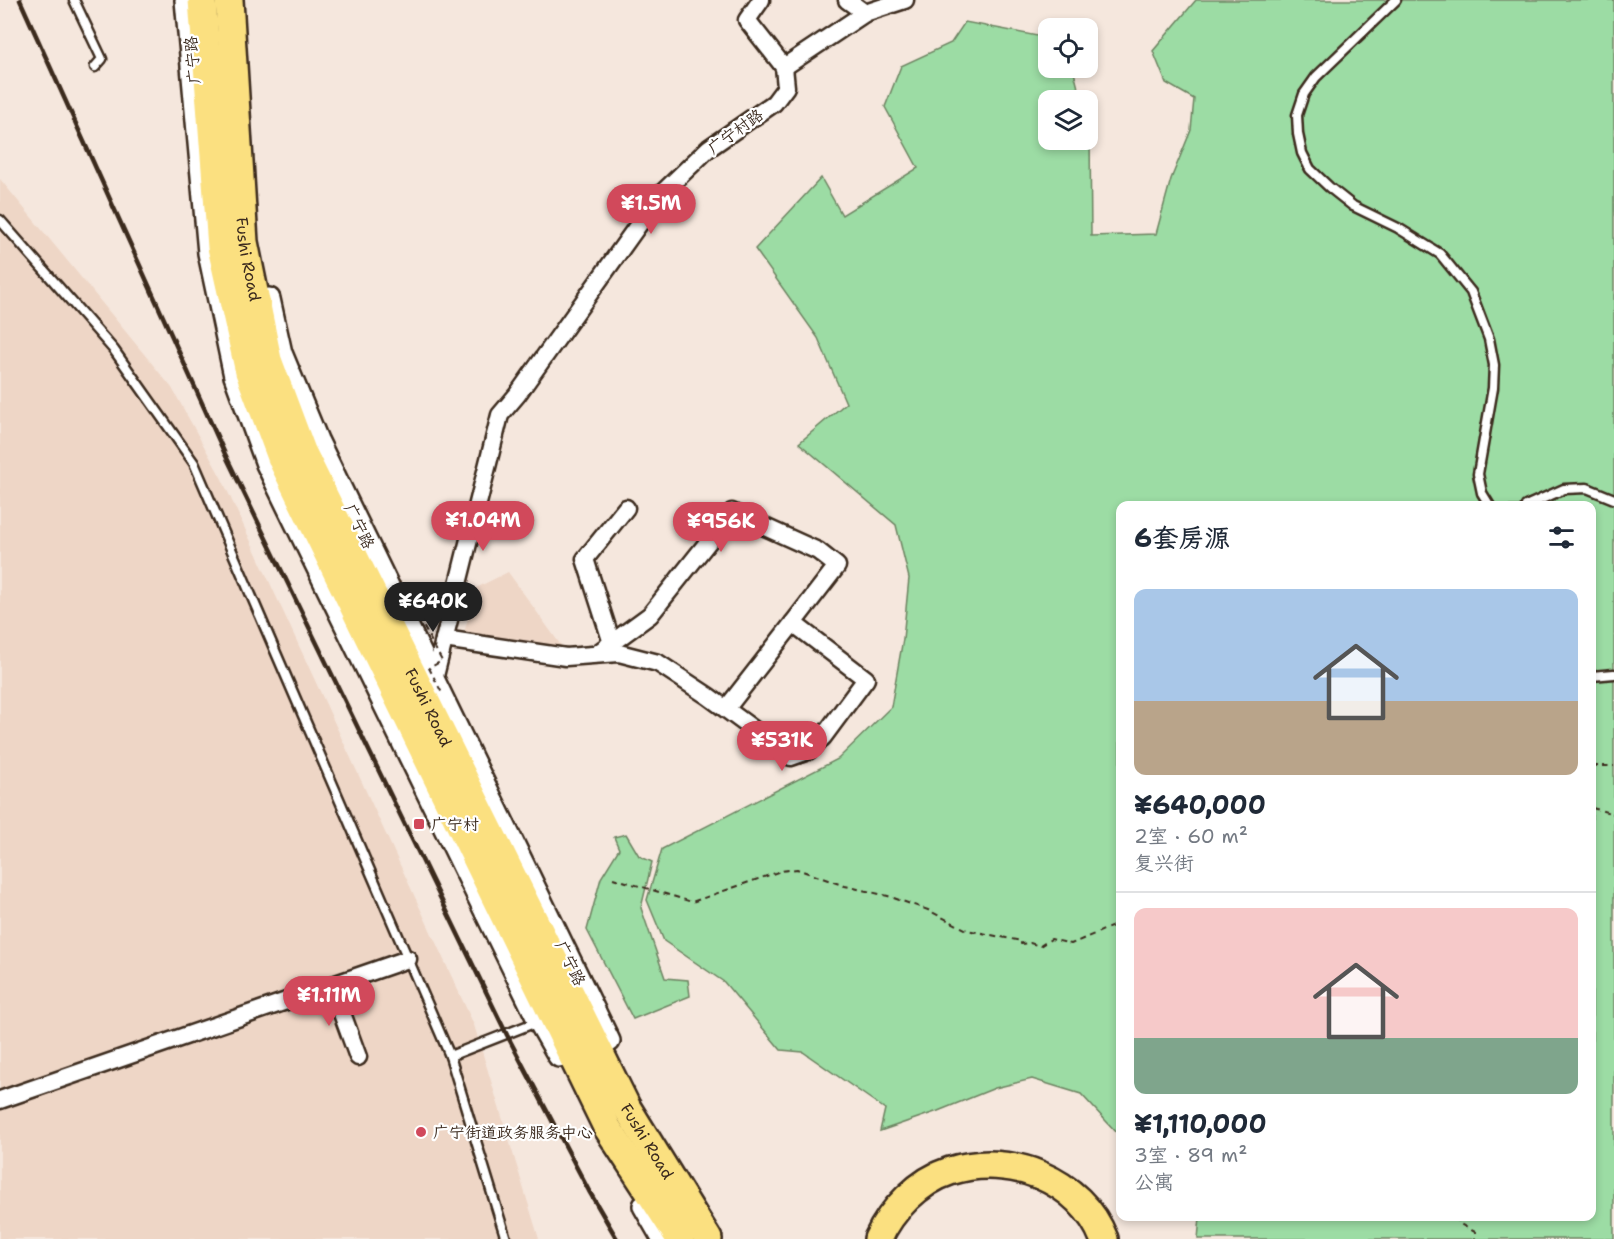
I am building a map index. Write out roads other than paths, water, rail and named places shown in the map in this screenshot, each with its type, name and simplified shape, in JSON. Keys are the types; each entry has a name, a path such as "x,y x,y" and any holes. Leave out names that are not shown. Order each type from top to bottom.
{"highway":[{"name":"Fushi Road","path":"202,0 221,247 249,372 282,460 607,1127 680,1239"},
{"name":"Fushi Road","path":"229,0 244,242 268,360 302,451 627,1108 708,1239"},
{"path":"878,1239 897,1209 929,1181 949,1171 980,1164 1013,1166 1034,1172 1061,1185 1078,1200 1095,1221 1104,1239"}],"street":[{"name":"广宁路","path":"186,0 208,253 236,376 267,464 539,1020 663,1239"},
{"name":"广宁路","path":"241,0 254,237 281,353 317,440 638,1102 717,1239"},
{"path":"760,0 747,20 784,67 865,13 905,0"},
{"path":"847,0 865,13"},
{"name":"广宁村路","path":"444,639 500,415 518,395 659,196 709,148 774,103 786,87 784,67"},
{"path":"612,643 585,559 626,508"},
{"path":"597,654 650,615 732,512 818,551 837,566 726,709"},
{"path":"438,687 444,639 566,657 619,653 658,663 791,757 808,751 823,737 866,679 793,623"},
{"path":"0,1100 408,958"},
{"path":"332,986 358,1057"}],"lane":[{"path":"74,0 102,59 95,67"},
{"path":"1396,0 1316,77 1304,94 1297,115 1298,134 1302,153 1310,169 1329,187 1353,206 1398,228 1440,254 1471,292 1489,339 1494,365 1493,388 1478,474 1482,493 1487,501"},
{"path":"0,220 114,350 194,463 450,1056 506,1239"},
{"path":"1537,501 1564,489 1587,488 1614,499"},
{"path":"1596,676 1614,674"},
{"path":"450,1056 539,1020"}],"railway":[{"path":"20,0 225,454 507,1035 589,1191 617,1239"}],"place":[{"name":"广宁村","path":"419,824"},
{"name":"广宁街道政务服务中心","path":"421,1132"}]}
